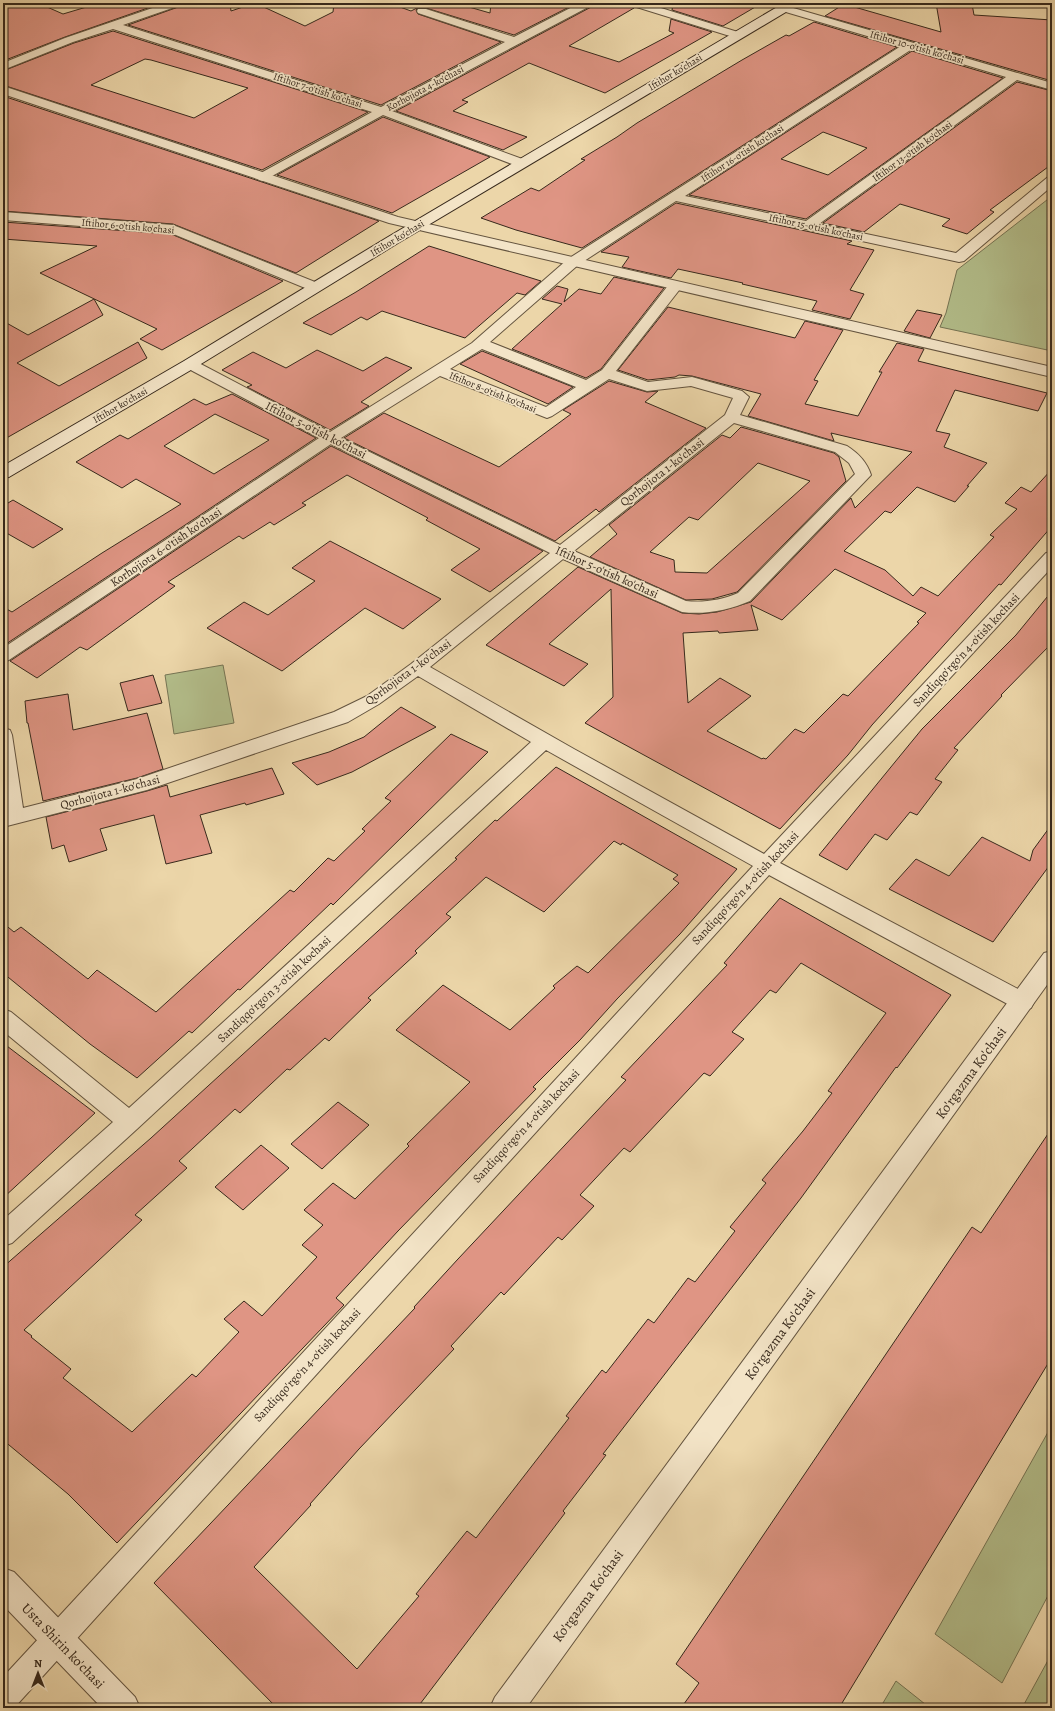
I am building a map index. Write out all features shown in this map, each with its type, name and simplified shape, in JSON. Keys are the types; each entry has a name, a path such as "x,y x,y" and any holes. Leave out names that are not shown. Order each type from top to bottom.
{"street":[{"path":"3,67 69,40 177,3"},
{"name":"Korhojiota 4-ko'chasi","path":"263,177 382,111 588,3"},
{"path":"634,3 737,35"},
{"name":"Iftihor ko'chasi","path":"3,472 190,364 315,287 787,5"},
{"name":"Iftihor 10-o'tish ko'chasi","path":"787,5 911,45 1052,87"},
{"path":"422,11 514,42"},
{"name":"Iftihor 7-o'tish ko'chasi","path":"112,25 382,111 522,163"},
{"name":"Iftihor 16-o'tish ko'chasi","path":"572,262 911,45"},
{"name":"Iftihor 13-o'tish ko'chasi","path":"808,226 1015,76"},
{"path":"3,90 394,220 1052,372"},
{"name":"Iftihor 15-o'tish ko'chasi","path":"673,197 959,258 1052,180"},
{"name":"Iftihor 6-o'tish ko'chasi","path":"3,216 173,229 315,287"},
{"name":"Iftihor 8-o'tish ko'chasi","path":"330,438 480,343 572,262"},
{"name":"Iftihor 8-o'tish ko'chasi","path":"439,370 546,413 607,373 675,286"},
{"path":"480,343 587,386"},
{"name":"Iftihor 5-o'tish ko'chasi","path":"190,364 330,438 561,552 688,608 732,602 744,597 863,475 862,468 842,449 731,417"},
{"name":"Qorhojiota 1-ko'chasi","path":"9,819 140,785 341,717 373,700 417,668 731,417 741,397 737,394 692,381 647,387 607,373"},
{"name":"Korhojiota 6-o'tish ko'chasi","path":"3,656 330,438"},
{"name":"Sandiqqo'rgo'n 4-o'tish kochasi","path":"3,1698 766,865 1052,557"},
{"path":"417,668 543,742 766,865 1023,1002"},
{"path":"3,735 9,819"},
{"name":"Sandiqqo'rgo'n 3-o'tish kochasi","path":"3,1235 129,1122 543,742"},
{"name":"Ko'rgazma Ko'chasi","path":"506,1708 1023,1002 1052,960"},
{"path":"3,1018 129,1122"},
{"name":"Usta Shirin ko'chasi","path":"3,1583 124,1708"}],"green space":[{"path":"1052,196 1052,351 940,327 946,313 957,270"},
{"path":"223,665 234,723 174,734 165,675"},
{"path":"1052,1425 1052,1588 1002,1683 935,1634"},
{"path":"1052,1653 1052,1708 1022,1708"},
{"path":"896,1681 930,1708 880,1708"}],"building":[{"path":"3,3 38,3 63,14 100,3 162,3 65,37 3,61"},
{"path":"183,3 230,3 231,11 255,3 305,26 333,12 334,3 389,3 411,11 427,3 455,3 490,13 491,3 577,3 514,35 426,8 418,8 416,10 418,14 501,42 381,105 128,25 181,6"},
{"path":"594,3 628,3 634,8 569,46 619,62 674,33 669,31 671,19 712,32 605,93 529,63 462,100 468,102 453,111 527,137 503,150 396,111 593,6"},
{"path":"673,3 762,3 723,26 672,10"},
{"path":"936,3 972,4 974,15 1052,20 1052,81 825,16 844,4 941,32"},
{"path":"814,22 897,47 582,248 516,230 481,218 531,188 539,191 585,160 581,159 637,123 742,60 786,35 789,36"},
{"path":"113,31 368,112 262,170 3,85 3,71 74,43","holes":["145,59 248,88 194,118 91,85"]},
{"path":"912,51 1003,78 806,219 689,195","holes":["823,132 867,148 828,175 781,159"]},
{"path":"1017,82 1052,91 1052,164 990,210 994,212 967,234 942,226 950,219 900,204 864,232 823,223"},
{"path":"3,96 379,221 296,273 173,224 3,211"},
{"path":"383,117 490,157 392,213 277,175"},
{"path":"676,203 852,241 847,244 874,250 850,290 864,294 850,319 812,310 817,301 742,284 743,283 678,269 671,278 622,267 629,257 601,252"},
{"path":"3,222 171,234 283,281 162,350 140,339 157,329 40,273 97,246 3,239"},
{"path":"429,246 541,281 525,295 517,293 465,338 382,311 367,320 361,317 331,335 303,323 356,292"},
{"path":"614,277 664,288 601,369 586,378 512,349 562,304 542,299 557,286 568,289 564,302 579,289 601,294"},
{"path":"94,299 103,315 17,363 59,386 138,342 147,358 3,440 3,321 28,335"},
{"path":"668,307 795,338 805,321 843,330 814,380 818,381 805,404 858,416 882,372 879,372 897,343 924,349 918,361 1047,393 1038,411 955,390 936,431 950,434 944,447 987,463 955,502 917,487 891,513 885,511 844,551 885,570 913,596 921,587 938,596 994,537 990,535 1017,509 1005,503 1021,487 1031,492 1052,469 1052,526 1001,585 999,584 872,725 848,755 780,829 585,723 613,697 611,589 549,644 588,664 564,686 486,645 578,567 682,613 699,614 717,612 751,602 851,498 855,508 912,452 831,433 834,441 748,416 761,394 692,376 679,375 675,377 648,380 618,370","holes":["835,569 926,613 917,622 919,623 848,696 843,694 804,733 795,729 766,759 762,759 707,731 751,696 720,678 688,703 683,633 718,631 719,633 758,630 751,605 782,620"]},
{"path":"917,310 942,315 930,338 904,331"},
{"path":"317,350 363,371 386,357 412,368 361,402 369,406 330,430 247,387 252,385 222,370 253,352 286,368"},
{"path":"482,351 573,387 548,404 460,364"},
{"path":"609,381 647,392 658,391 645,402 706,428 599,512 596,509 555,541 344,438 384,413 499,467 571,414 563,410"},
{"path":"232,394 316,438 3,646 3,607 12,612 102,553 181,504 136,479 122,488 76,462 120,435 128,439 194,399 206,405","holes":["215,414 269,440 214,474 164,446"]},
{"path":"741,427 834,453 839,457 846,481 737,592 712,599 686,600 590,557 617,534 609,525 722,435 730,438","holes":["758,463 810,481 707,573 675,572 674,560 650,552 689,517 698,520"]},
{"path":"331,446 543,551 490,592 451,570 480,549 426,520 428,518 347,475 302,503 306,505 274,525 270,522 243,539 239,536 168,582 175,586 87,650 80,647 37,678 10,661"},
{"path":"13,500 63,529 33,548 3,531 3,506"},
{"path":"330,541 441,599 403,629 365,608 282,671 207,628 244,602 268,615 315,581 292,568"},
{"path":"1052,591 1052,643 1001,695 1002,696 954,748 958,750 935,779 942,782 917,815 910,812 887,840 875,834 847,870 819,855 922,729 1016,635"},
{"path":"153,675 162,703 128,711 120,683"},
{"path":"68,694 73,730 147,713 163,769 137,778 43,801 27,723 25,701"},
{"path":"401,707 436,727 352,772 317,785 292,763 329,752 364,737"},
{"path":"451,734 488,752 333,905 331,903 240,990 238,989 192,1033 189,1031 137,1078 90,1044 3,973 3,923 14,932 21,927 88,979 97,970 156,1012 290,890 294,892 328,858 334,861 365,831 362,829 391,801 385,798"},
{"path":"556,767 737,869 680,934 617,999 580,1040 533,1087 536,1089 398,1231 336,1298 344,1305 117,1543 68,1494 3,1440 3,1267 151,1138 457,859 455,858 495,820 497,821","holes":["614,841 621,845 622,843 678,875 673,879 679,883 588,973 577,966 553,986 555,988 510,1030 443,985 396,1030 470,1082 407,1144 409,1146 355,1199 333,1183 304,1210 323,1225 302,1245 317,1257 262,1316 244,1301 224,1319 239,1332 196,1377 192,1374 132,1432 63,1378 71,1369 24,1330 142,1220 135,1215 187,1168 179,1161 235,1109 240,1113 287,1069 290,1070 325,1038 329,1041 371,1000 368,998 417,953 415,951 451,917 446,914 486,877 544,912"]},
{"path":"272,768 284,794 246,805 245,803 200,815 212,853 166,864 154,815 100,829 107,850 69,862 64,845 52,849 46,817 167,785 170,797"},
{"path":"1052,824 1052,862 993,942 889,889 916,859 949,876 982,837 1030,861 1033,850"},
{"path":"780,898 951,995 897,1068 896,1067 801,1198 603,1454 606,1455 563,1511 565,1513 417,1708 277,1708 154,1583 415,1308 414,1307 458,1259 626,1080 621,1077 727,965 724,963","holes":["801,963 886,1013 828,1091 832,1093 803,1131 762,1180 766,1183 730,1227 735,1231 695,1282 688,1278 654,1323 648,1319 606,1373 602,1370 566,1416 569,1418 476,1538 467,1531 416,1594 419,1596 357,1669 254,1567 311,1505 310,1504 359,1449 454,1349 451,1346 501,1292 504,1295 558,1237 562,1240 594,1206 580,1195 624,1148 630,1152 704,1073 710,1076 744,1039 732,1032 770,990 776,993"]},
{"path":"3,1043 95,1113 3,1198"},
{"path":"338,1102 369,1125 322,1169 291,1144"},
{"path":"1052,1128 1052,1357 839,1708 681,1708 699,1683 676,1664 972,1227 981,1233"},
{"path":"261,1145 289,1168 243,1210 215,1187"}]}
